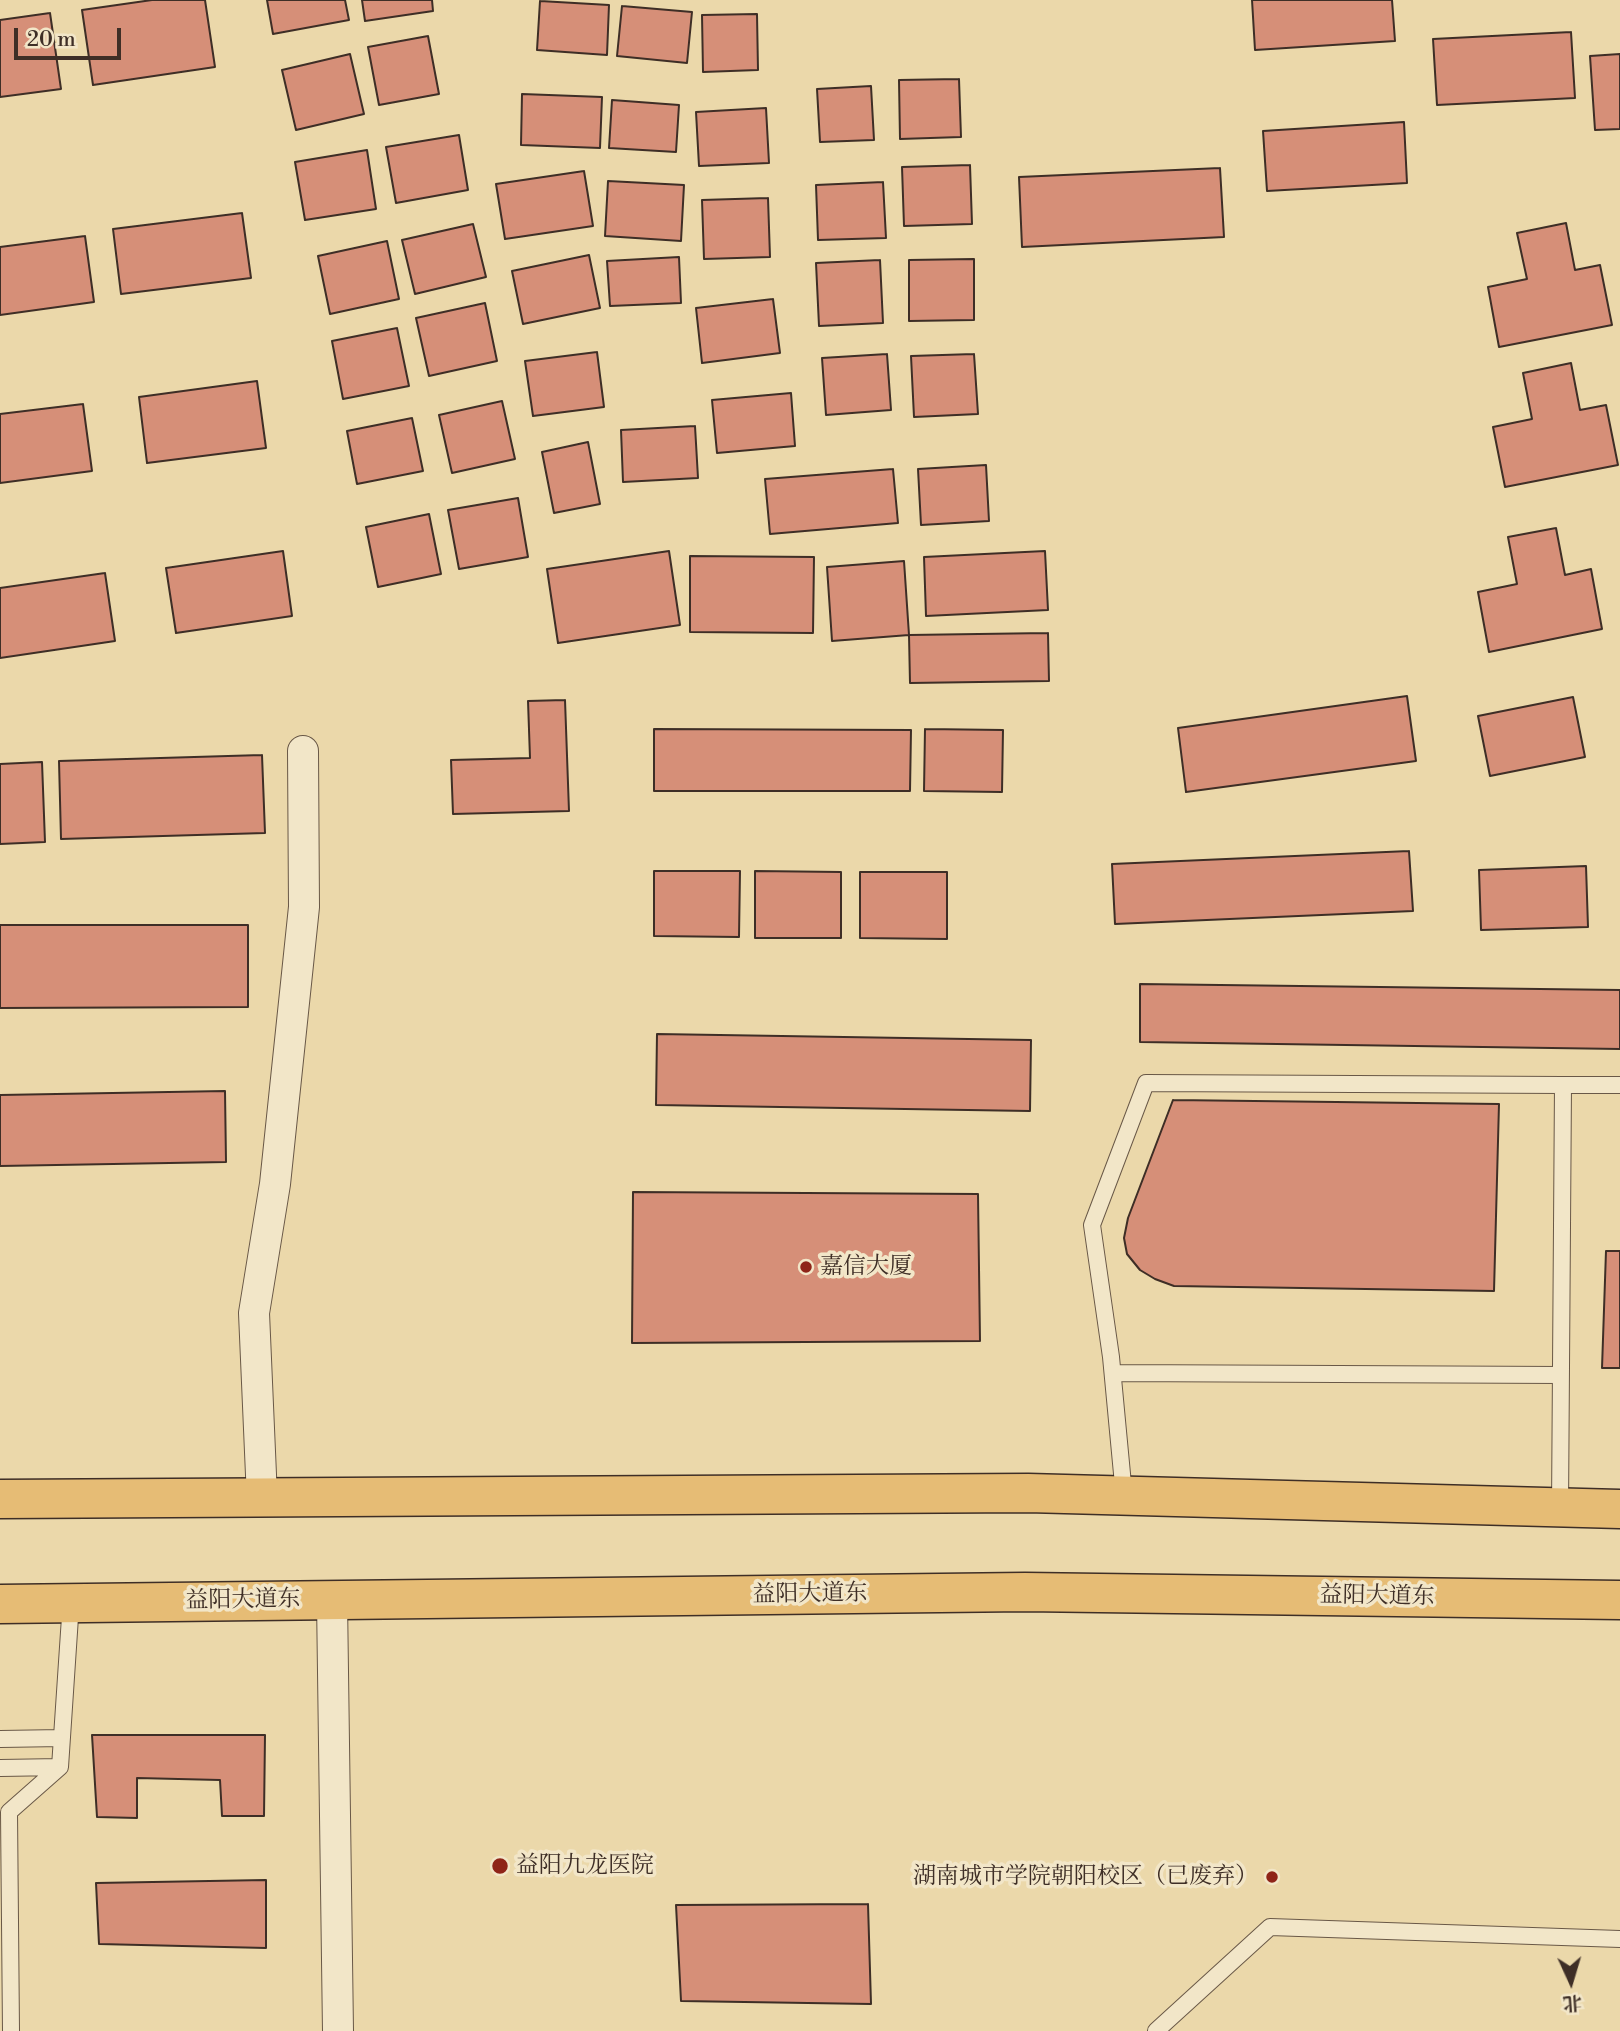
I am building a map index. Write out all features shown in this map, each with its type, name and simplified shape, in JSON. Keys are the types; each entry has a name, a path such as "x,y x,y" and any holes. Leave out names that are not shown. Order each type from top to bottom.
{"main road":[{"path":"0,1499 1014,1493 1620,1509"},
{"name":"益阳大道东","path":"0,1604 1025,1592 1620,1600"}],"street":[{"path":"262,1498 254,1313 275,1184 304,907 303,751"},
{"path":"332,1600 338,2031"}],"lane":[{"path":"1124,1495 1113,1373 1092,1225 1146,1083 1620,1085"},
{"path":"1560,1507 1563,1085"},
{"path":"1113,1373 1561,1375"},
{"path":"11,2031 4,1812 60,1768 71,1602"},
{"path":"0,1739 62,1738"},
{"path":"0,1768 60,1768"},
{"path":"1156,2031 1270,1927 1620,1939"}],"building":[{"path":"152,0 205,0 215,67 93,85 82,10"},
{"path":"267,0 345,0 349,20 273,34"},
{"path":"362,0 432,0 433,11 365,21"},
{"path":"1252,0 1392,0 1395,41 1255,50"},
{"path":"540,1 609,5 607,55 537,50"},
{"path":"622,6 692,12 687,63 617,56"},
{"path":"50,13 61,89 0,97 0,20"},
{"path":"757,14 758,70 703,72 702,15"},
{"path":"1571,32 1575,98 1437,105 1433,39"},
{"path":"428,36 439,94 379,105 368,47"},
{"path":"350,54 364,114 296,130 282,70"},
{"path":"1620,54 1620,129 1595,130 1590,56"},
{"path":"959,79 961,137 900,139 899,80"},
{"path":"871,86 874,140 820,142 817,89"},
{"path":"522,94 602,97 600,148 521,145"},
{"path":"612,100 679,105 676,152 609,148"},
{"path":"766,108 769,163 699,166 696,112"},
{"path":"1404,122 1407,183 1267,191 1263,131"},
{"path":"459,135 468,190 396,203 386,147"},
{"path":"367,150 376,209 305,220 295,162"},
{"path":"970,165 972,224 904,226 902,167"},
{"path":"1220,168 1224,237 1022,247 1019,177"},
{"path":"584,171 593,226 505,239 496,184"},
{"path":"608,181 684,185 681,241 605,236"},
{"path":"883,182 886,238 818,240 816,185"},
{"path":"768,198 770,257 704,259 702,200"},
{"path":"242,213 251,278 121,294 113,229"},
{"path":"1566,223 1575,270 1600,265 1612,325 1499,347 1488,287 1527,279 1517,233"},
{"path":"473,224 486,277 415,294 402,240"},
{"path":"85,236 94,302 0,315 0,247"},
{"path":"387,241 399,299 330,314 318,256"},
{"path":"589,255 600,308 523,324 512,271"},
{"path":"679,257 681,303 610,306 607,261"},
{"path":"974,259 974,320 909,321 909,260"},
{"path":"880,260 883,323 819,326 816,263"},
{"path":"773,299 780,353 702,363 696,308"},
{"path":"485,303 497,361 429,376 416,318"},
{"path":"397,328 409,386 343,399 332,341"},
{"path":"597,352 604,407 533,416 525,361"},
{"path":"887,354 891,410 826,415 822,358"},
{"path":"974,354 978,414 914,417 911,356"},
{"path":"1571,363 1580,410 1606,405 1618,465 1505,487 1493,427 1532,419 1523,373"},
{"path":"257,381 266,448 147,463 139,397"},
{"path":"791,393 795,446 717,453 712,400"},
{"path":"502,401 515,459 452,473 439,415"},
{"path":"83,404 92,471 0,483 0,414"},
{"path":"412,418 423,471 357,484 347,431"},
{"path":"695,426 698,478 623,482 621,430"},
{"path":"588,442 600,504 554,513 542,452"},
{"path":"986,465 989,521 921,525 918,469"},
{"path":"893,469 898,523 770,534 765,479"},
{"path":"518,498 528,557 459,569 448,510"},
{"path":"429,514 441,574 378,587 366,527"},
{"path":"1556,528 1565,575 1591,569 1602,629 1489,652 1478,592 1517,584 1508,537"},
{"path":"283,551 292,616 176,633 166,568"},
{"path":"669,551 680,625 558,643 547,569"},
{"path":"1045,551 1048,610 926,616 924,557"},
{"path":"690,556 814,557 813,633 690,632"},
{"path":"904,561 909,635 832,641 827,567"},
{"path":"105,573 115,641 0,658 0,588"},
{"path":"1048,633 1049,681 910,683 909,635"},
{"path":"1407,696 1416,761 1186,792 1178,728"},
{"path":"1573,697 1585,757 1490,776 1478,716"},
{"path":"565,700 569,811 453,814 451,760 530,758 528,701"},
{"path":"654,729 911,730 910,791 654,791"},
{"path":"925,729 1003,730 1002,792 924,791"},
{"path":"262,755 265,833 61,839 59,761"},
{"path":"42,762 45,842 0,844 0,764"},
{"path":"1409,851 1413,911 1115,924 1112,864"},
{"path":"1586,866 1588,927 1481,930 1479,870"},
{"path":"654,871 740,871 739,937 654,936"},
{"path":"755,871 841,872 841,938 755,938"},
{"path":"860,872 947,872 947,939 860,938"},
{"path":"0,925 248,925 248,1007 0,1008"},
{"path":"1140,984 1620,990 1620,1049 1140,1042"},
{"path":"657,1034 1031,1040 1030,1111 656,1105"},
{"path":"225,1091 226,1162 0,1166 0,1095"},
{"path":"1173,1100 1499,1104 1494,1291 1174,1286 1155,1279 1140,1270 1127,1254 1124,1238 1128,1218"},
{"name":"嘉信大厦","path":"633,1192 978,1194 980,1341 632,1343"},
{"path":"1606,1251 1620,1251 1620,1368 1602,1368"},
{"path":"92,1735 265,1735 264,1816 222,1816 220,1780 137,1778 137,1818 97,1817"},
{"path":"266,1880 266,1948 99,1944 96,1883"},
{"path":"868,1904 871,2004 681,2001 676,1905"}],"place":[{"name":"嘉信大厦","path":"806,1267"},
{"name":"益阳九龙医院","path":"500,1866"},
{"name":"湖南城市学院朝阳校区（已废弃）","path":"1272,1877"}]}
